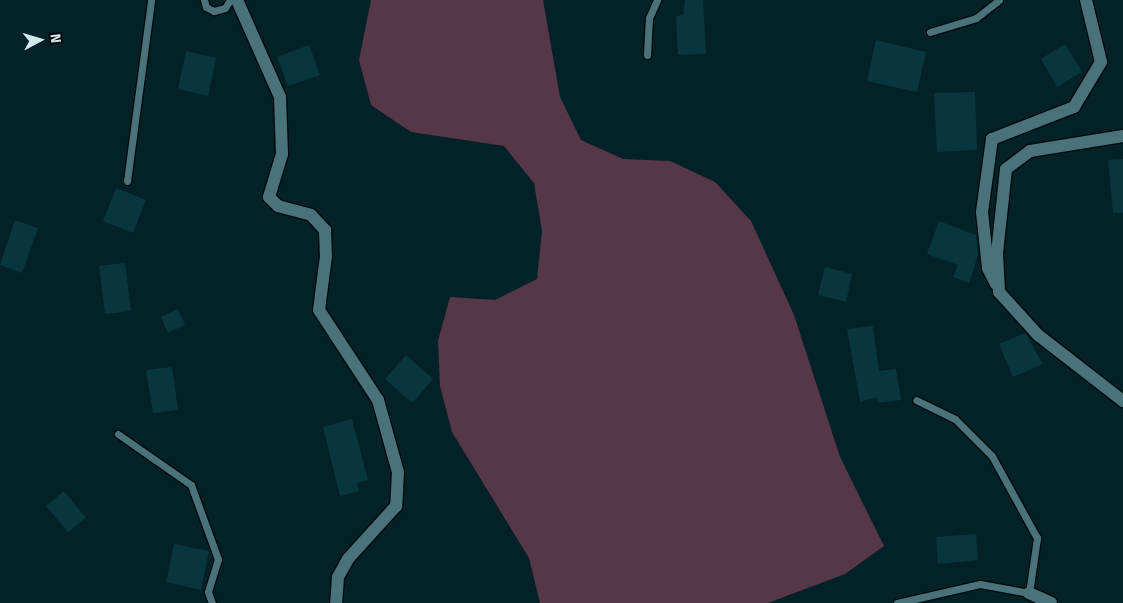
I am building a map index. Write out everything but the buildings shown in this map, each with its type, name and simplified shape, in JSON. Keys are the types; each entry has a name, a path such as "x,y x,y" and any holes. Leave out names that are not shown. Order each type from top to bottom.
{"street":[{"path":"237,0 280,98 282,154 269,197 278,206 311,214 325,230 326,256 319,310 378,400 398,472 396,506 348,559 338,577 336,603"},
{"path":"1086,0 1101,62 1074,107 992,139 982,212 988,268 999,292 1038,335 1123,401"},
{"path":"999,292 997,253 1006,169 1030,151 1123,136"},
{"path":"1029,593 1051,603"}],"lane":[{"path":"127,181 151,0"},
{"path":"204,0 206,7 214,11 225,8 230,0"},
{"path":"647,55 649,18 657,0"},
{"path":"930,32 976,18 999,0"},
{"path":"897,603 980,584 1029,593 1037,538 992,456 955,419 916,400"},
{"path":"118,434 191,485 218,559 208,592 212,603"}],"shaded area":[{"path":"371,0 543,0 560,97 581,140 623,159 670,161 715,182 751,221 794,315 840,457 884,546 845,574 768,603 540,603 529,558 452,432 440,386 438,341 450,297 495,300 537,279 542,231 534,183 504,146 411,132 371,105 359,60"}]}
